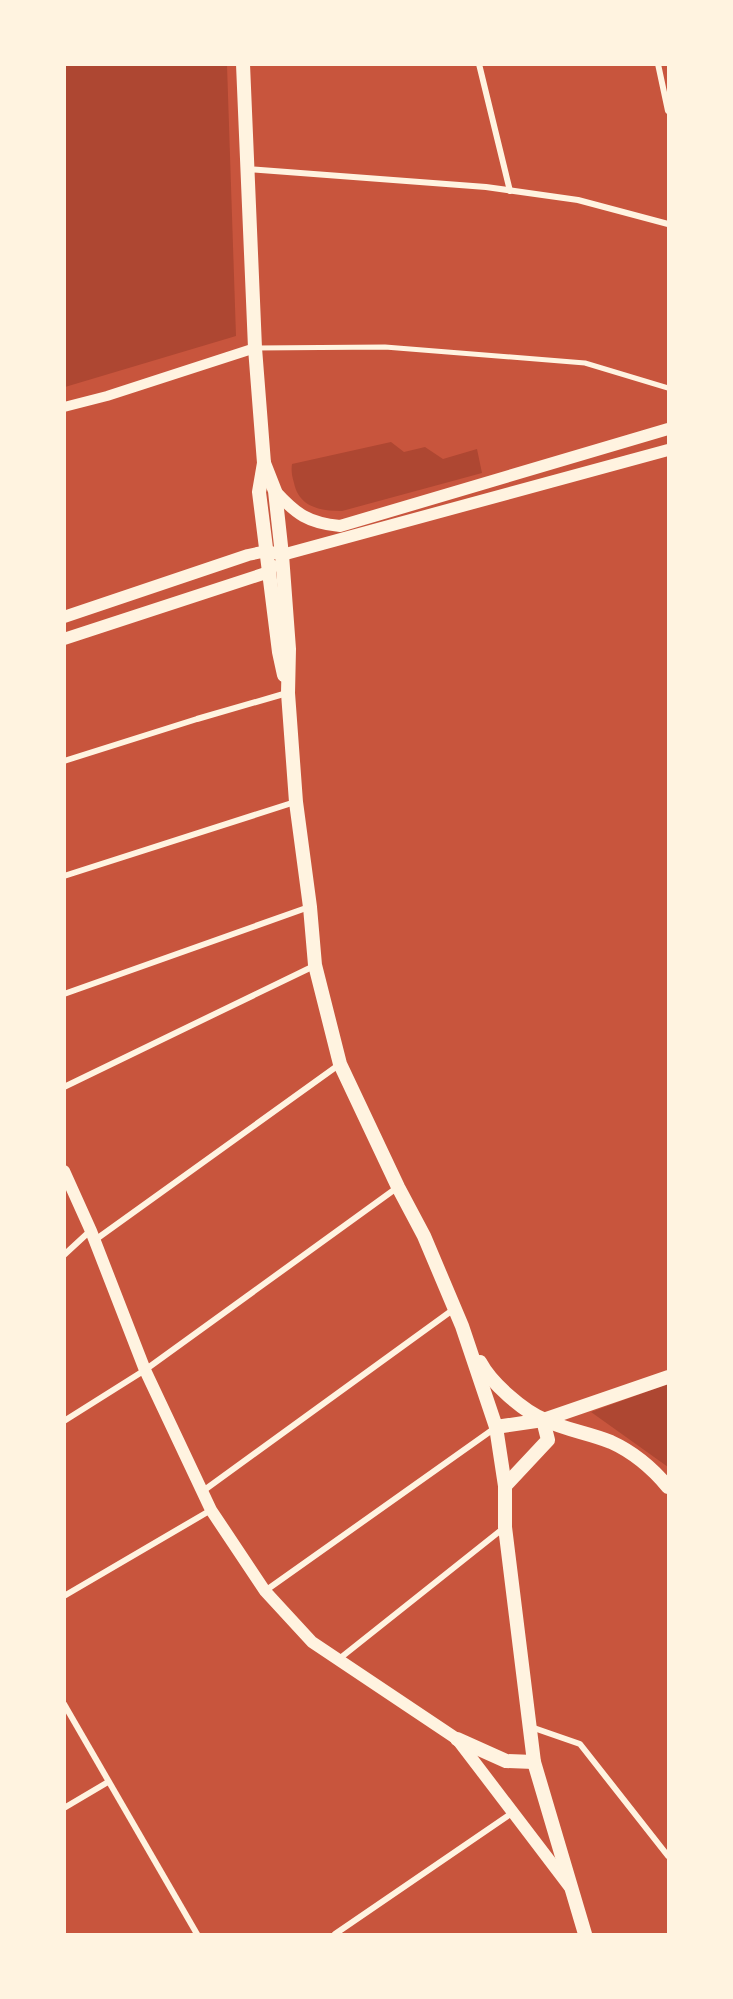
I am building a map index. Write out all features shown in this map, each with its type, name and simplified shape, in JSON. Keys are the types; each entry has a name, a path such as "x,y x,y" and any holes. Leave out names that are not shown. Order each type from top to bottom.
{"main road":[{"path":"243,64 255,348 264,463 259,492 279,652 288,693"},
{"path":"275,491 304,518 322,524 340,526 669,429"},
{"path":"64,617 248,555 267,551 282,555 669,450"},
{"path":"264,463 275,491 282,555 290,649 288,693 296,802 315,965 340,1064 398,1188 424,1236 462,1326 496,1427 505,1486 505,1527 534,1762 585,1935"},
{"path":"64,639 269,572 282,555"},
{"path":"64,1171 145,1370 211,1510 265,1591 312,1642 457,1739 506,1761 534,1762"},
{"path":"462,1326 486,1373 507,1395 543,1420 612,1443 651,1468 669,1487"},
{"path":"496,1427 543,1420 669,1377"},
{"path":"505,1486 548,1440 543,1420"},
{"path":"457,1739 573,1890"}],"street":[{"path":"479,64 510,191"},
{"path":"658,64 669,111"},
{"path":"246,168 475,186 578,200 669,224"},
{"path":"64,407 107,396 255,348 386,347 585,363 669,388"},
{"path":"64,761 288,693"},
{"path":"64,876 296,802"},
{"path":"64,994 310,907"},
{"path":"64,1087 315,965"},
{"path":"64,1255 340,1064"},
{"path":"64,1421 145,1370 398,1188"},
{"path":"203,1491 455,1309"},
{"path":"265,1591 496,1427"},
{"path":"64,1596 211,1510"},
{"path":"339,1659 505,1527"},
{"path":"64,1704 196,1935"},
{"path":"530,1727 580,1744 669,1856"},
{"path":"64,1808 108,1782"},
{"path":"335,1935 512,1813"}],"shaded area":[{"path":"65,64 227,65 236,336 65,387"},
{"path":"391,442 404,452 425,447 443,459 477,449 482,473 342,511 312,506 297,491 292,476 292,464"},
{"path":"668,1384 668,1467 591,1412"}]}
